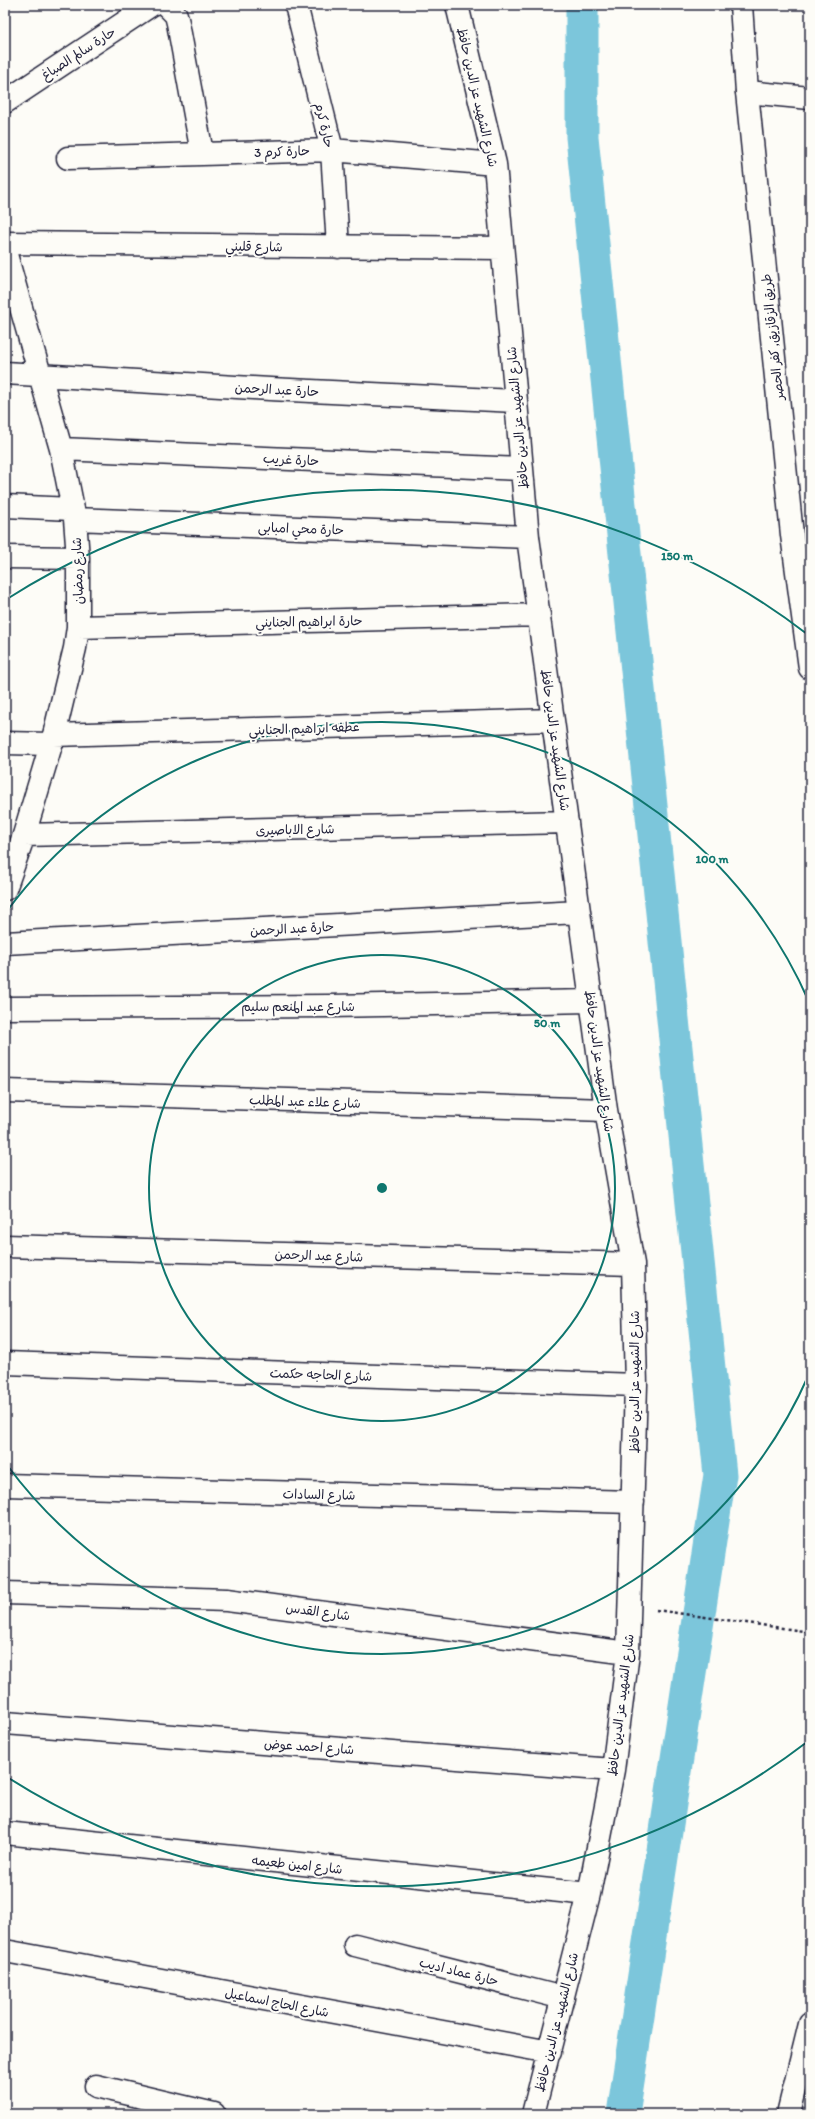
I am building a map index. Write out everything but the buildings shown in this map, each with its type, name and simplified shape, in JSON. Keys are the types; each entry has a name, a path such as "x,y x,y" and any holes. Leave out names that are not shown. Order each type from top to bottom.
{"street":[{"name":"حارة سالم الصباغ","path":"5,102 152,5"},
{"path":"166,5 176,15 178,23 202,153"},
{"name":"حارة كرم","path":"296,5 332,150 338,247"},
{"name":"شارع الشهيد عز الدين حافظ","path":"457,5 494,164 528,537 606,1110 633,1264 636,1385 628,1653 613,1770 589,1894 533,2114"},
{"name":"طريق الزقازيق, كفر الحصر","path":"741,5 747,92 792,535 810,668"},
{"path":"747,92 810,98"},
{"name":"حارة كرم 3","path":"68,158 332,150 494,164"},
{"name":"شارع قليني","path":"5,243 502,248"},
{"name":"شارع رمضان","path":"5,251 61,449 74,514 78,558 78,627 75,648 53,740 24,835 6,881"},
{"name":"حارة عبد الرحمن","path":"5,373 270,389 516,401"},
{"name":"حارة غريب","path":"61,449 522,469"},
{"name":"حارة محي امبابى","path":"5,506 74,514 528,537"},
{"path":"5,557 78,558"},
{"name":"حارة ابراهيم الجنايني","path":"78,627 539,615"},
{"name":"عطفه ابراهيم الجنايني","path":"5,743 553,720"},
{"name":"شارع الاباصيرى","path":"24,835 567,822"},
{"name":"حارة عبد الرحمن","path":"5,943 579,912"},
{"name":"شارع عبد المنعم سليم","path":"5,1008 330,1006 591,1001"},
{"name":"شارع علاء عبد المطلب","path":"5,1091 606,1110"},
{"name":"شارع عبد الرحمن","path":"5,1246 633,1264"},
{"name":"شارع الحاجه حكمت","path":"5,1363 636,1385"},
{"name":"شارع السادات","path":"5,1486 633,1502"},
{"name":"شارع القدس","path":"5,1593 246,1602 628,1653"},
{"name":"شارع احمد عوض","path":"5,1723 613,1770"},
{"name":"شارع امين طعيمه","path":"5,1833 589,1894"},
{"name":"حارة عماد اديب","path":"354,1945 563,1998"},
{"name":"شارع الحاج اسماعيل","path":"5,1951 550,2052"},
{"path":"788,2114 810,2024"},
{"path":"96,2086 214,2114"}],"path":[{"path":"676,1613 810,1632"}],"waterway":[{"path":"582,5 582,137 720,1475 623,2114"}]}
